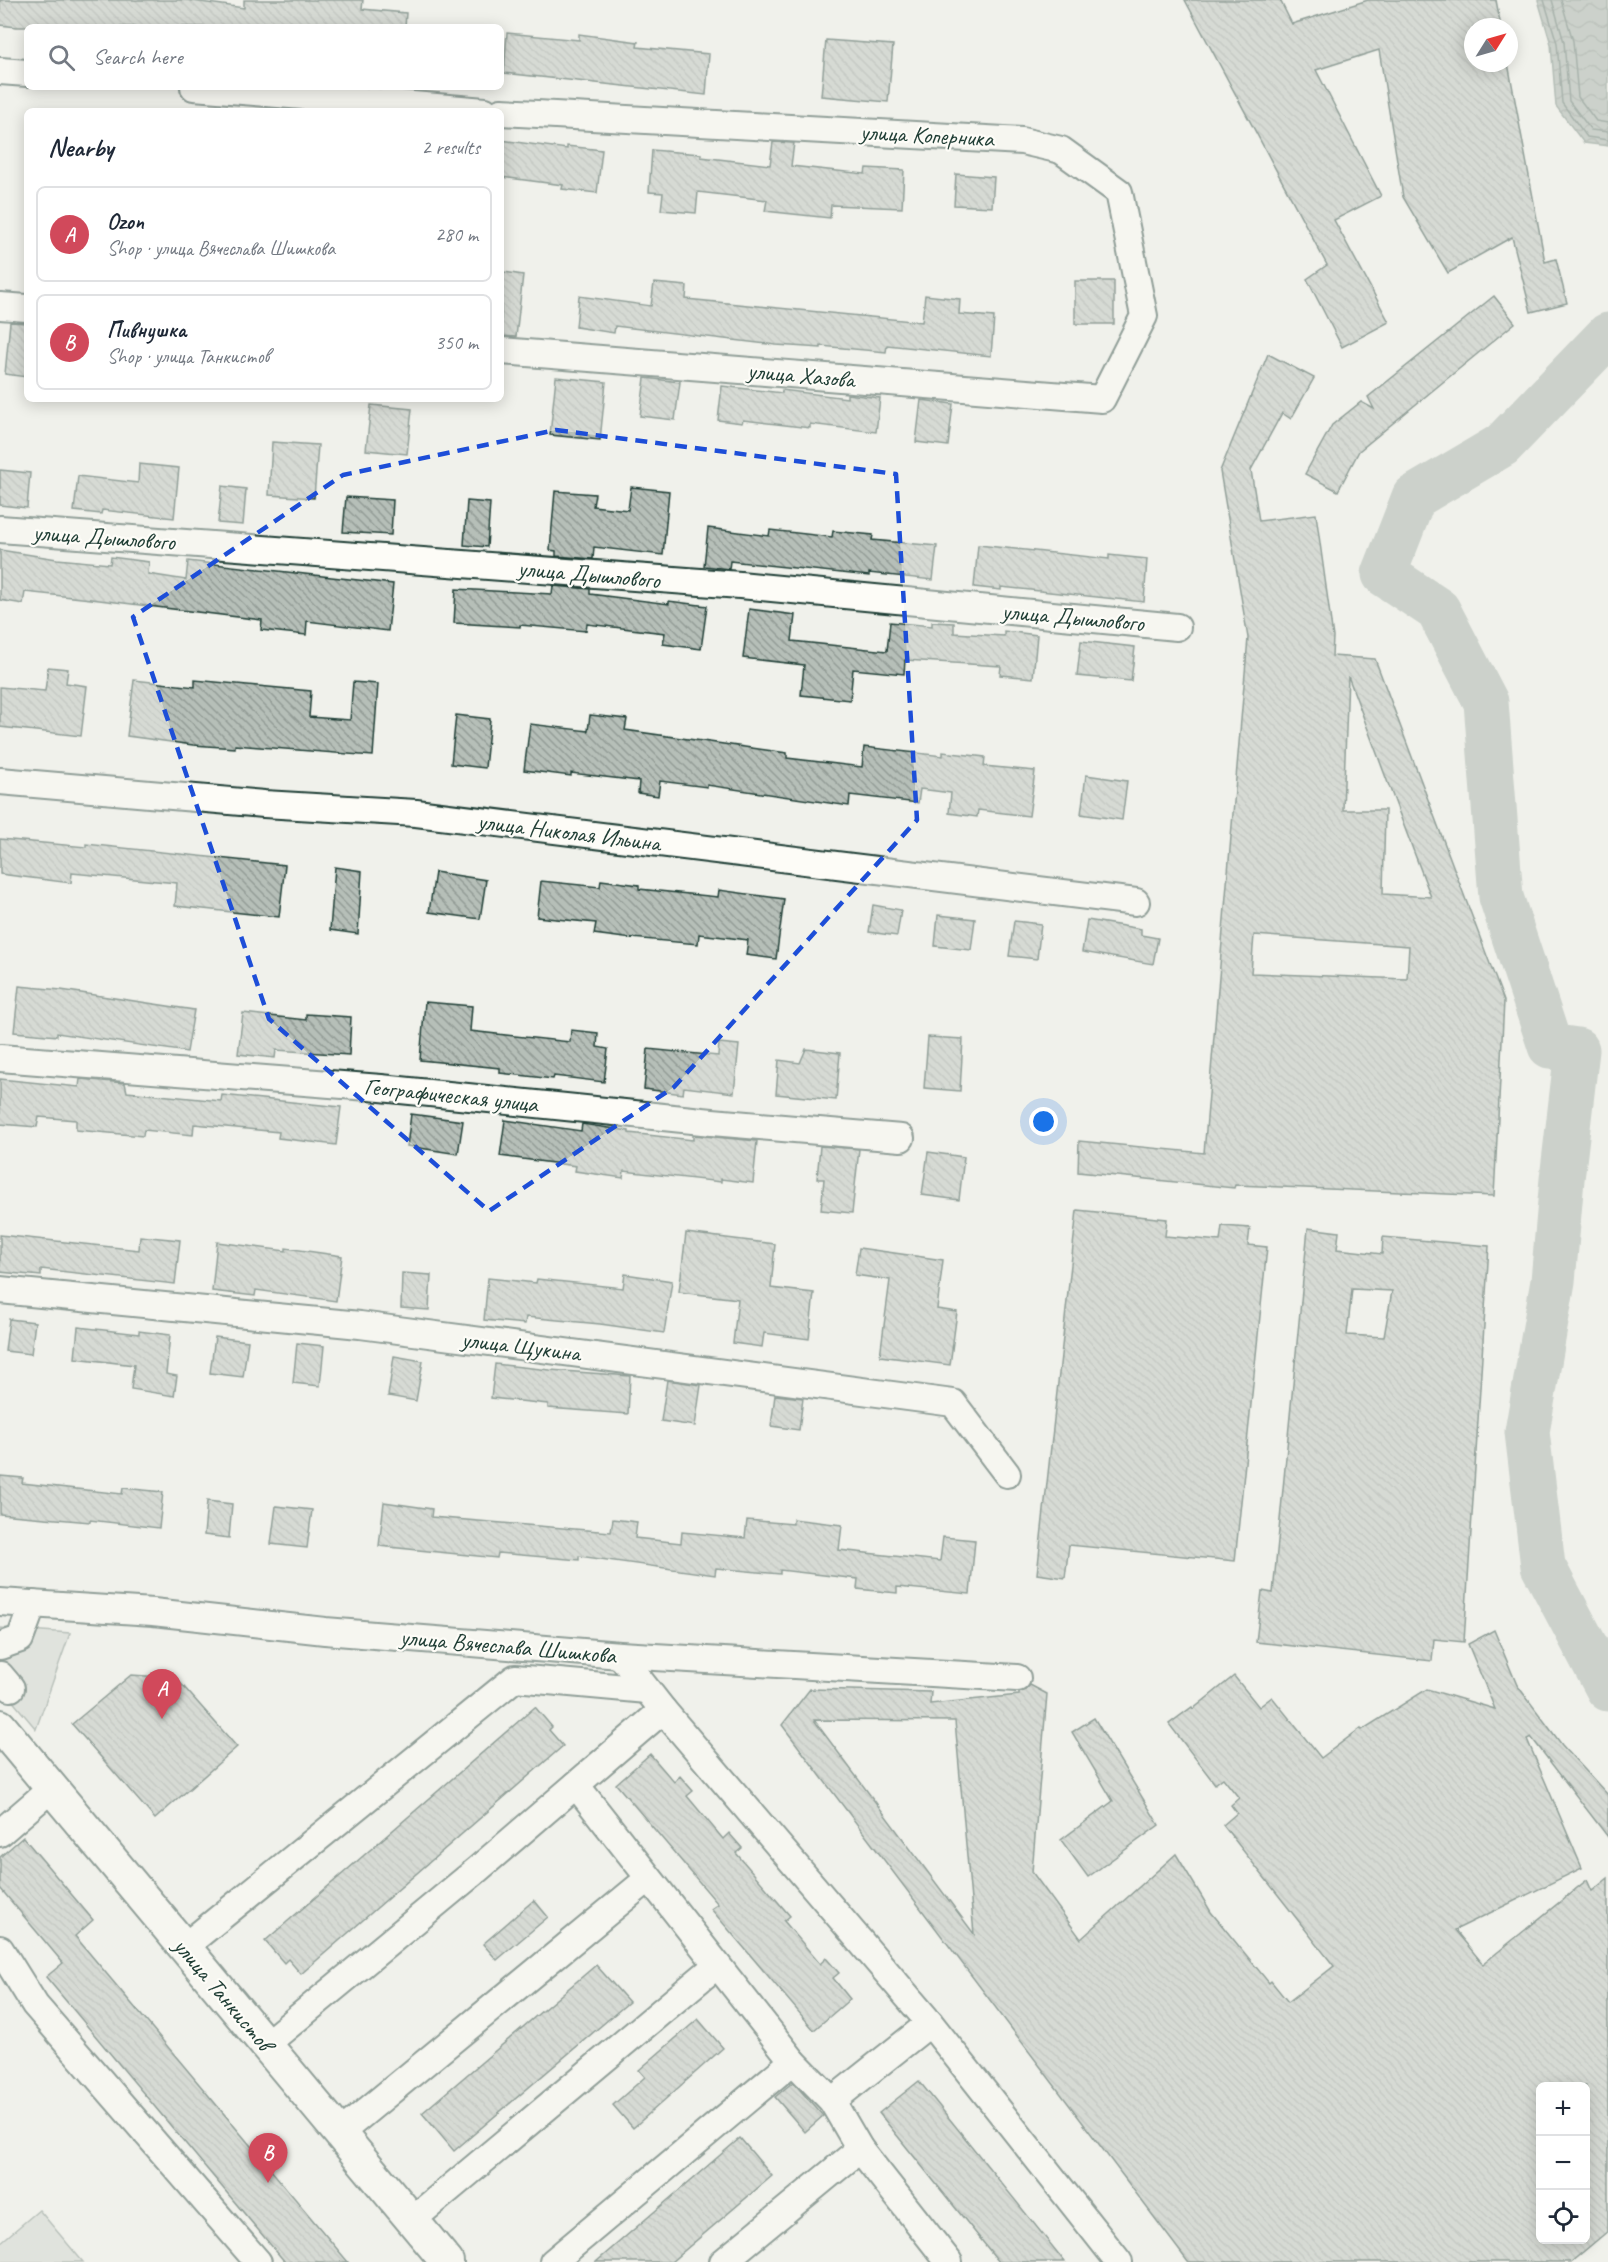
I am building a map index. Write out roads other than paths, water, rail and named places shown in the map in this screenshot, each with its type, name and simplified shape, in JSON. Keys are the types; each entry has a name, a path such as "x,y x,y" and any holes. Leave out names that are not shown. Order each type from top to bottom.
{"main road":[{"name":"улица Танкистов","path":"0,1726 447,2262"}],"street":[{"path":"0,71 24,73"},
{"path":"230,90 449,108"},
{"name":"улица Коперника","path":"504,112 1022,141 1061,150 1119,192 1144,316 1102,399"},
{"path":"0,306 24,308"},
{"name":"улица Хазова","path":"504,351 1102,399"},
{"name":"улица Дышлового","path":"0,529 740,585 1177,627"},
{"name":"улица Николая Ильина","path":"0,781 264,804 417,813 1136,902"},
{"name":"Географическая улица","path":"0,1058 381,1088 712,1122 901,1138"},
{"name":"улица Щукина","path":"0,1290 360,1325 953,1403 1006,1474"},
{"name":"улица Вячеслава Шишкова","path":"0,1602 153,1612 325,1631 620,1655 1017,1678"},
{"path":"0,1646 20,1639 33,1604"},
{"path":"620,1655 663,1710 930,2023 1119,2262"},
{"path":"184,1947 515,1678 647,1690"},
{"path":"265,2044 663,1710"},
{"path":"576,1785 793,2061 832,2101 860,2149 949,2262"},
{"path":"0,1833 52,1788"},
{"path":"340,2133 648,1879"},
{"path":"0,1949 35,2005 258,2262"},
{"path":"412,2220 717,1965"},
{"path":"832,2101 930,2023"},
{"path":"552,2262 793,2061"},
{"path":"723,2262 860,2149"}],"water":[{"path":"1538,0 1608,0 1608,146 1584,143 1556,106 1551,44"}],"waterway":[{"path":"1608,335 1502,445 1414,497 1384,574 1438,610 1486,702 1501,897 1550,1046 1577,1050 1553,1281 1527,1432 1543,1566 1608,1689"}],"place":[{"name":"Ozon","path":"162,1719"},
{"name":"Пивнушка","path":"268,2183"}]}
